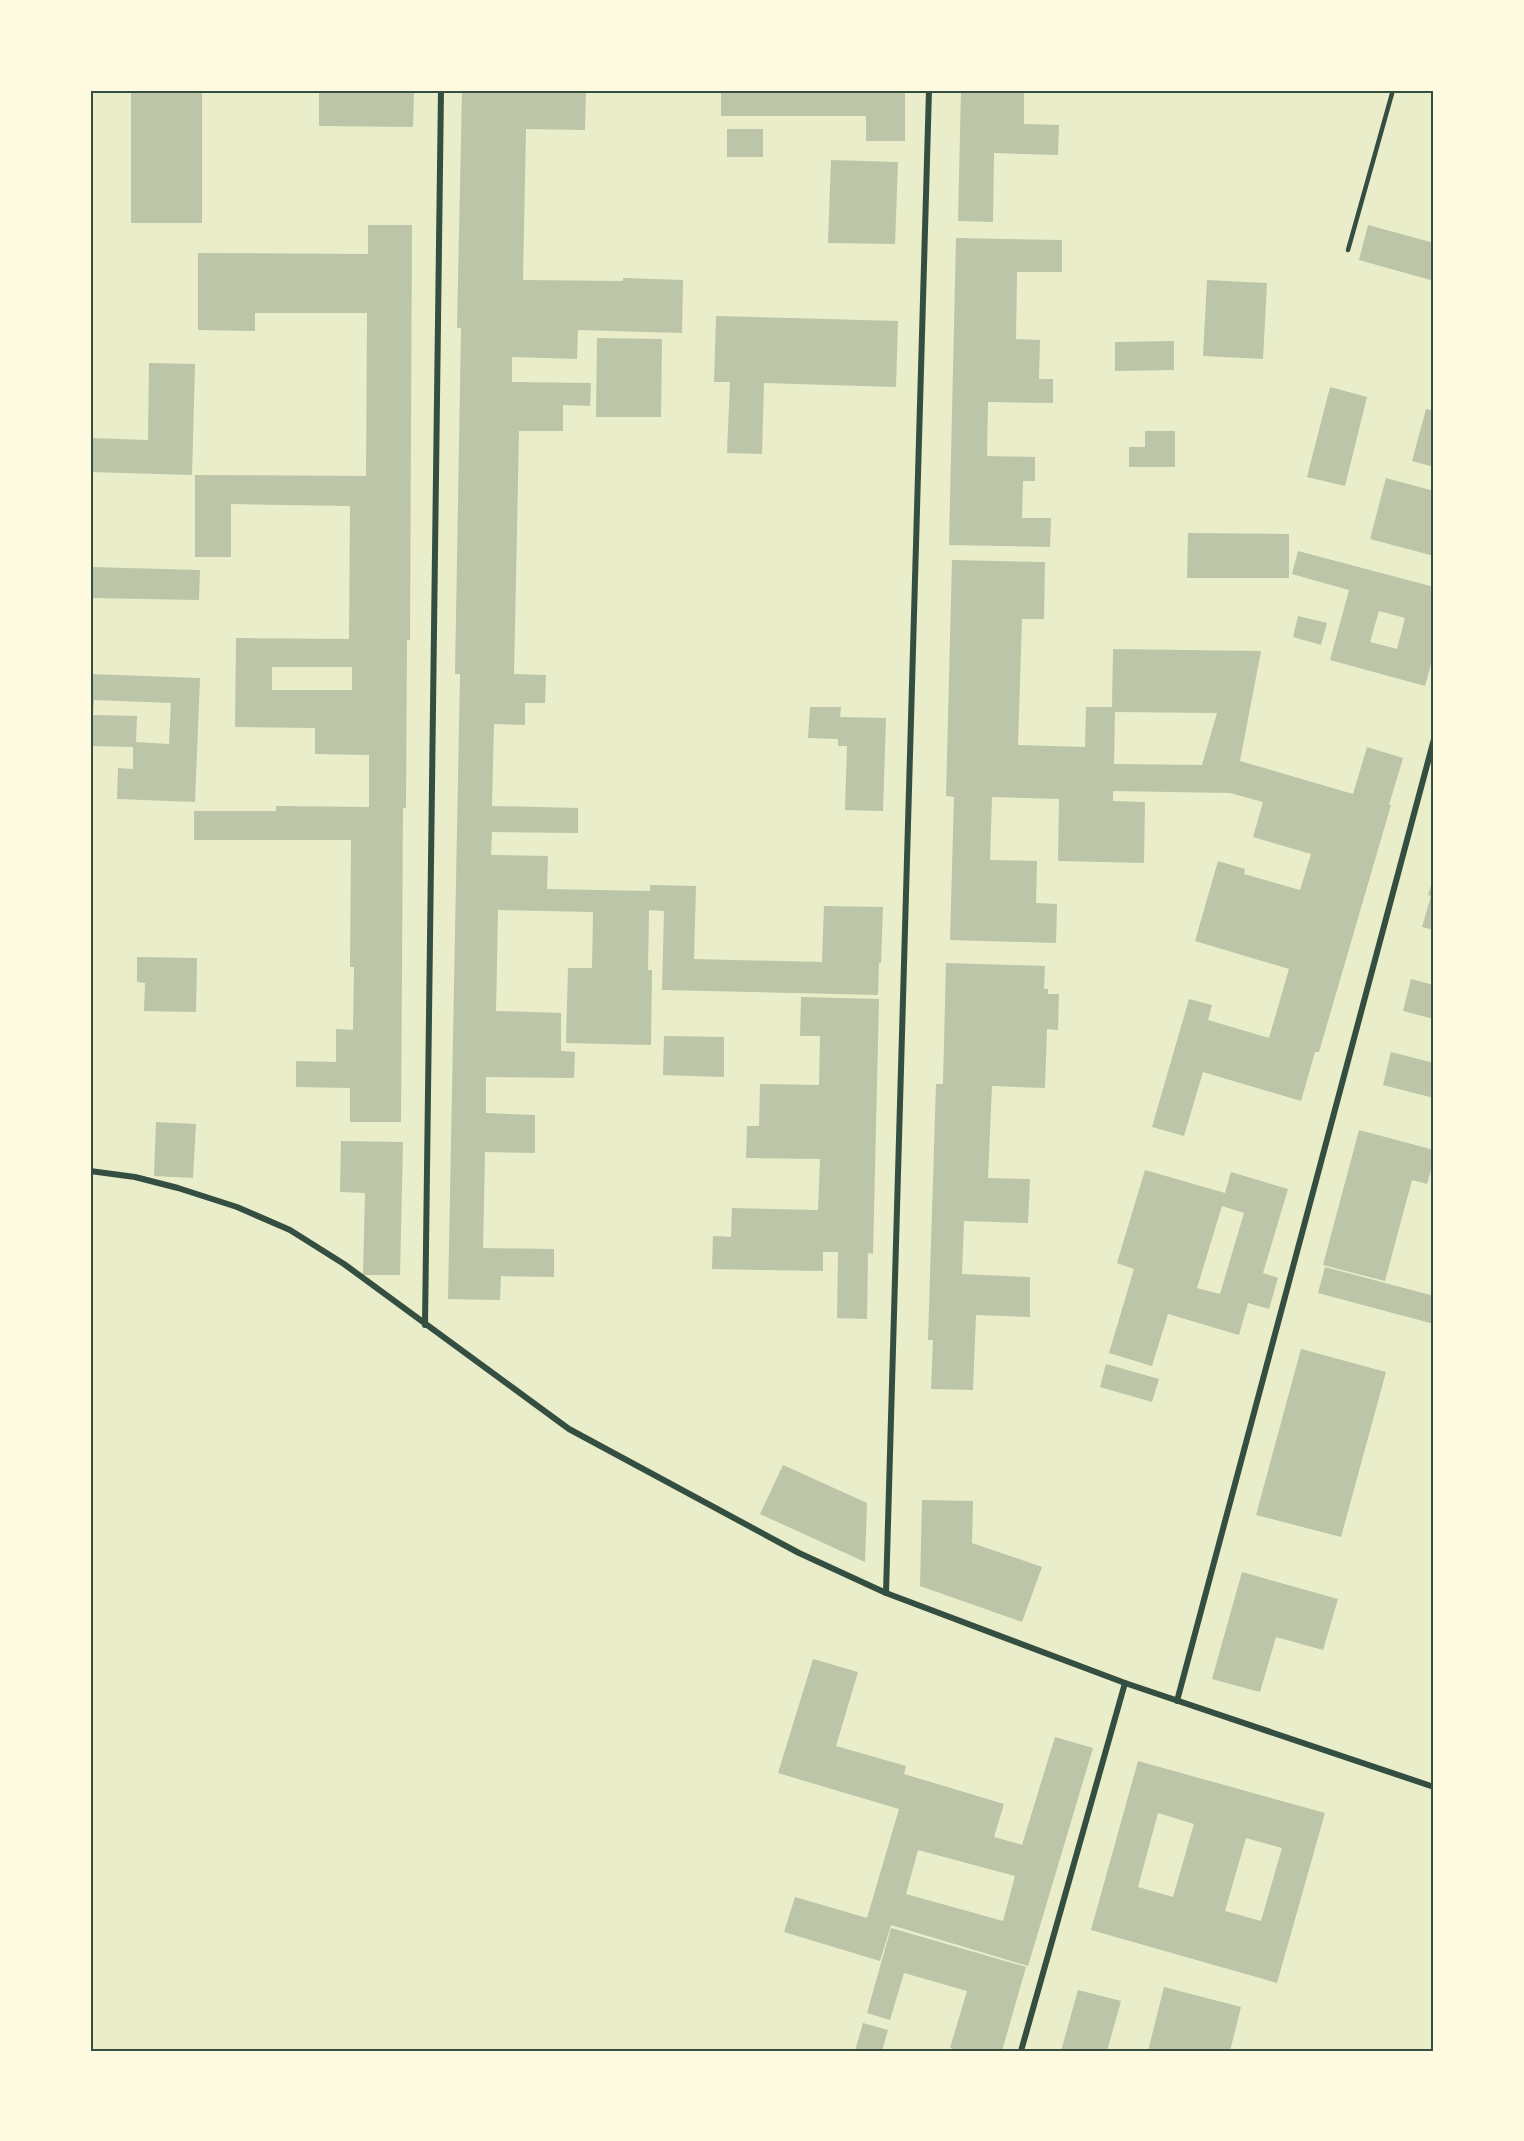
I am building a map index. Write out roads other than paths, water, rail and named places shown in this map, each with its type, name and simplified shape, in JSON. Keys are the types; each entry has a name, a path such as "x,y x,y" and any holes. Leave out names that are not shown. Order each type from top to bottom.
{"street":[{"path":"425,1325 441,90"},
{"path":"886,1593 929,90"},
{"path":"1177,1701 1434,739"},
{"path":"90,1171 135,1177 178,1188 237,1207 290,1230 344,1264 569,1429 799,1553 886,1593 1125,1683 1434,1787"},
{"path":"1022,2051 1125,1683"}],"lane":[{"path":"1348,250 1393,90"}]}
